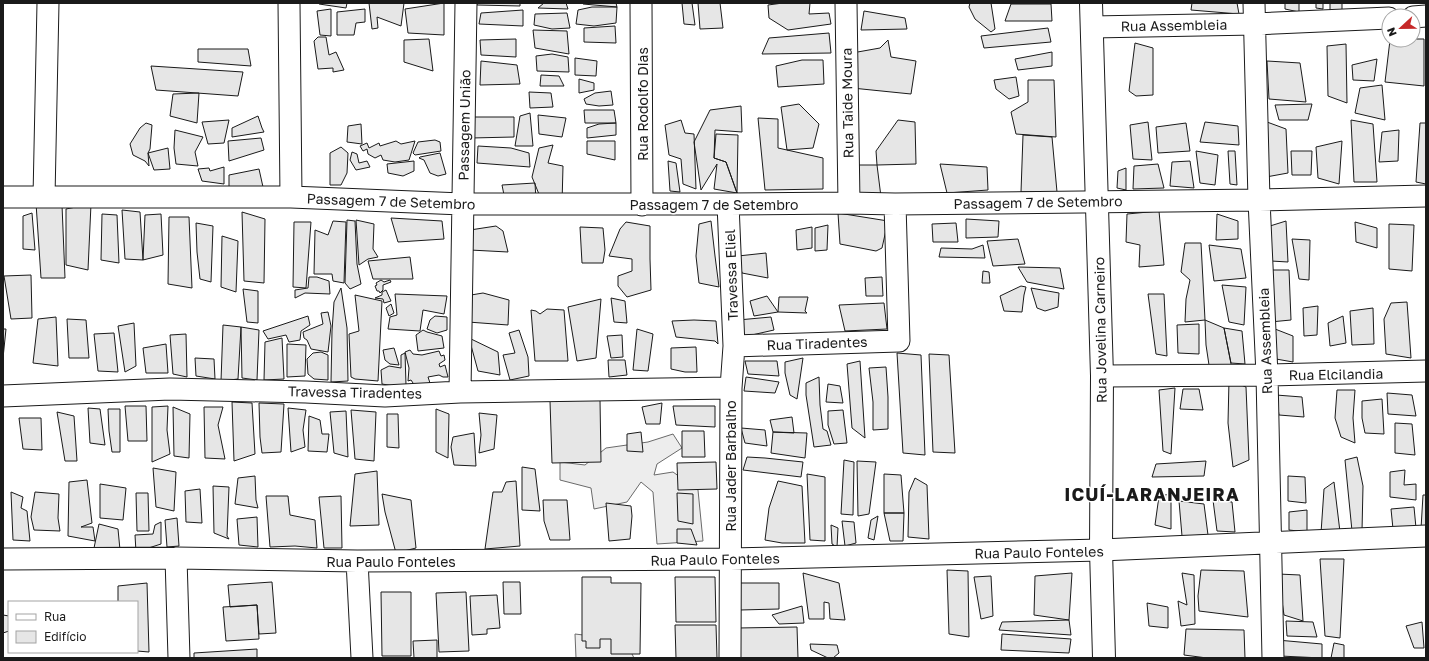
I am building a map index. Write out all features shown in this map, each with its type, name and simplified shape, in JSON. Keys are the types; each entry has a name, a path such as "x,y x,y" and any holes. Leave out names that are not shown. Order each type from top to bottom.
{"street":[{"path":"44,196 48,3"},
{"path":"289,3 291,197"},
{"name":"Passagem União","path":"460,392 466,3"},
{"name":"Rua Rodolfo Dias","path":"641,3 642,205"},
{"name":"Rua Taide Moura","path":"846,3 849,203"},
{"name":"Rua Jovelina Carneiro","path":"1091,3 1102,376 1101,550 1104,658"},
{"name":"Rua Assembleia","path":"1254,3 1259,200 1267,375 1273,658"},
{"name":"Rua Assembleia","path":"1092,27 1255,24 1381,18"},
{"name":"Passagem 7 de Setembro","path":"3,196 291,197 462,204 642,205 1259,200 1426,196"},
{"name":"Travessa Eliel","path":"728,204 734,346"},
{"name":"Rua Tiradentes","path":"734,346 899,341 895,204"},
{"name":"Rua Jader Barbalho","path":"730,658 731,388 734,346"},
{"name":"Rua Elcilandia","path":"1102,376 1426,372"},
{"name":"Travessa Tiradentes","path":"3,396 170,389 306,392 385,396 460,392 731,388"},
{"name":"Rua Paulo Fonteles","path":"3,559 176,558 357,561 730,559 1101,550 1426,536"},
{"path":"176,558 179,658"},
{"path":"357,561 362,658"}],"shaded area":[{"path":"673,434 682,448 657,464 654,475 673,472 698,490 703,541 657,544 653,492 641,482 627,502 594,509 591,488 560,480 560,462 585,465 606,448 648,442"},
{"path":"575,634 625,640 634,658 576,658"}],"building":[{"path":"319,3 347,3 346,8"},
{"path":"369,3 404,3 401,26 377,17 378,28 372,29"},
{"path":"444,3 444,35 408,33 405,9"},
{"path":"477,3 520,3 520,6 477,5"},
{"path":"544,3 566,3 568,9 538,8"},
{"path":"616,3 617,7 583,4"},
{"path":"682,3 692,3 695,25 684,24"},
{"path":"698,3 720,3 723,28 700,29"},
{"path":"783,3 810,3 809,14 829,13 831,24 788,30 769,18 768,5"},
{"path":"970,3 991,3 995,29 991,32 975,19 969,7"},
{"path":"1192,3 1237,3 1239,14 1191,10"},
{"path":"1285,3 1299,3 1299,12 1285,9"},
{"path":"1316,3 1323,3 1323,9 1316,8"},
{"path":"1330,3 1342,3 1342,10 1330,10"},
{"path":"1011,4 1051,4 1052,21 1005,21"},
{"path":"592,7 617,7 616,23 594,26 576,24 578,10"},
{"path":"331,9 331,36 320,35 317,11"},
{"path":"365,9 365,22 356,23 354,35 337,35 337,12"},
{"path":"523,10 523,26 479,24 481,13"},
{"path":"864,11 905,18 907,29 861,30"},
{"path":"567,13 570,28 552,29 534,25 535,14"},
{"path":"615,26 616,43 584,42 584,28"},
{"path":"1048,28 1051,42 984,48 981,36"},
{"path":"533,30 567,31 569,54 535,48"},
{"path":"829,33 831,53 762,54 769,38"},
{"path":"318,37 326,37 329,55 336,52 344,70 333,72 333,68 318,69 314,41"},
{"path":"429,39 433,71 404,62 404,40"},
{"path":"516,39 516,57 481,55 480,40"},
{"path":"1421,39 1424,39 1424,86 1385,82 1389,48 1421,48"},
{"path":"888,40 891,57 916,61 911,94 852,88 852,53 880,48"},
{"path":"1135,43 1153,48 1153,95 1136,96 1129,91"},
{"path":"1346,44 1347,103 1328,96 1327,46"},
{"path":"198,49 248,49 251,66 198,62"},
{"path":"1052,52 1052,66 1018,70 1015,59"},
{"path":"552,54 568,57 569,72 537,71 536,56"},
{"path":"575,58 597,61 596,76 575,75"},
{"path":"1377,59 1374,81 1353,80 1352,65"},
{"path":"802,60 823,60 824,84 778,87 776,66"},
{"path":"481,61 517,65 520,84 480,85"},
{"path":"1267,61 1300,63 1306,102 1269,99"},
{"path":"151,66 243,72 238,96 156,90"},
{"path":"541,75 559,76 564,86 540,86"},
{"path":"1016,77 1019,96 1009,99 996,89 994,80"},
{"path":"579,79 594,83 594,90 579,93"},
{"path":"1028,80 1054,80 1056,137 1016,134 1011,112 1028,102"},
{"path":"1382,85 1385,120 1355,113 1360,88"},
{"path":"611,91 613,105 599,106 586,104 584,99 595,93"},
{"path":"529,92 551,93 553,107 530,108"},
{"path":"199,93 197,123 170,116 173,94"},
{"path":"799,104 819,124 813,148 787,150 781,107"},
{"path":"1312,104 1308,120 1279,120 1275,105"},
{"path":"741,106 742,132 715,130 714,158 726,162 737,193 714,189 717,164 701,190 694,142 710,110"},
{"path":"584,110 614,110 616,123 585,123"},
{"path":"530,113 533,146 515,146 520,116"},
{"path":"538,115 566,118 562,137 539,134"},
{"path":"258,116 264,132 232,137 232,128"},
{"path":"472,117 514,117 514,137 471,138"},
{"path":"758,118 778,119 778,148 823,158 823,189 765,190"},
{"path":"229,120 224,143 208,144 202,122"},
{"path":"681,120 685,133 694,134 696,189 683,184 681,159 669,155 665,125"},
{"path":"898,120 915,122 916,164 877,165 876,151"},
{"path":"1351,120 1373,124 1377,182 1354,182"},
{"path":"1148,122 1152,160 1133,159 1130,125"},
{"path":"1205,122 1238,126 1239,145 1200,142"},
{"path":"1267,122 1286,129 1288,173 1266,177"},
{"path":"146,123 152,125 150,149 148,153 149,166 145,161 133,155 130,144 140,128"},
{"path":"616,123 616,135 587,138 587,128 599,124"},
{"path":"1186,123 1190,151 1158,153 1156,127"},
{"path":"1420,123 1426,123 1426,184 1416,182"},
{"path":"361,124 362,144 347,142 348,126"},
{"path":"175,130 203,137 195,152 198,166 176,164 174,148"},
{"path":"1399,130 1398,161 1379,162 1382,132"},
{"path":"716,134 738,135 737,193 726,162 714,158"},
{"path":"1023,135 1052,137 1057,192 1021,192"},
{"path":"261,138 264,150 229,161 228,141"},
{"path":"435,140 440,142 441,151 415,155 413,153 418,142"},
{"path":"396,141 401,144 415,141 409,160 395,162 383,160 381,155 375,158 368,154 367,149 363,151 360,146 367,143 369,148 379,143 380,146"},
{"path":"587,141 615,141 615,160 587,154"},
{"path":"1342,141 1339,184 1318,178 1316,147"},
{"path":"553,145 548,163 563,166 562,204 543,204 532,177 539,148"},
{"path":"478,146 511,148 529,153 530,167 477,163"},
{"path":"341,147 348,153 347,173 341,185 330,185 330,153"},
{"path":"168,148 170,169 154,170 148,153"},
{"path":"1196,151 1218,155 1215,185 1200,183"},
{"path":"1228,151 1235,151 1237,185 1230,184"},
{"path":"1291,151 1312,151 1311,175 1292,175"},
{"path":"352,152 357,154 359,163 367,161 370,167 356,170 350,160"},
{"path":"440,153 446,174 438,176 430,173 424,160 419,158"},
{"path":"414,161 414,171 403,176 388,173 387,164"},
{"path":"668,161 676,163 680,192 670,191"},
{"path":"1190,161 1194,188 1170,186 1172,162"},
{"path":"940,164 987,167 988,190 947,193"},
{"path":"1158,164 1164,188 1133,189 1134,166"},
{"path":"855,165 877,165 881,197 858,193"},
{"path":"224,167 224,184 202,181 198,169 209,168 210,171"},
{"path":"1126,168 1126,190 1117,188 1118,171"},
{"path":"259,169 263,187 229,190 229,175"},
{"path":"535,183 536,201 505,200 502,185"},
{"path":"36,203 62,205 65,278 41,278"},
{"path":"91,204 88,270 66,265 66,209"},
{"path":"122,210 140,212 143,260 125,259"},
{"path":"1159,211 1164,265 1139,267 1140,245 1126,242 1127,214"},
{"path":"242,212 265,219 264,283 244,281"},
{"path":"32,213 35,250 23,249 23,216"},
{"path":"838,213 888,221 882,248 876,251 840,244"},
{"path":"102,214 117,215 119,263 101,260"},
{"path":"161,214 163,255 143,260 145,215"},
{"path":"1217,214 1238,221 1238,239 1216,240"},
{"path":"169,217 189,217 192,288 168,284"},
{"path":"391,218 442,221 444,239 398,242"},
{"path":"966,219 999,221 998,237 966,238"},
{"path":"347,220 355,221 357,264 361,284 350,289 345,283"},
{"path":"356,220 374,224 373,249 378,257 368,259 359,265"},
{"path":"333,221 346,222 344,283 333,281 332,274 314,274 315,230 328,235"},
{"path":"711,221 719,287 699,283 696,256 699,224"},
{"path":"1286,221 1288,262 1271,261 1270,226"},
{"path":"294,222 311,222 306,288 293,287"},
{"path":"626,222 650,226 651,290 627,297 618,286 618,276 632,271 632,259 609,256 620,229"},
{"path":"1355,222 1377,228 1377,248 1356,242"},
{"path":"196,223 213,226 211,282 200,279"},
{"path":"956,223 958,242 933,242 932,224"},
{"path":"1389,224 1414,225 1412,271 1389,269"},
{"path":"828,225 827,250 815,251 815,228"},
{"path":"496,226 503,231 508,252 470,250 470,230"},
{"path":"580,227 603,228 605,250 603,263 582,263"},
{"path":"812,227 812,248 797,250 796,230"},
{"path":"222,236 238,241 236,292 221,287"},
{"path":"1018,239 1025,264 993,266 987,241"},
{"path":"1292,239 1310,240 1309,280 1299,279"},
{"path":"1185,243 1201,243 1205,320 1185,322 1186,299 1190,280 1181,272"},
{"path":"983,245 985,258 939,257 941,248 972,249"},
{"path":"1209,245 1241,249 1246,278 1214,281"},
{"path":"766,253 768,278 742,273 738,256"},
{"path":"410,257 413,279 373,279 368,261"},
{"path":"1018,267 1060,268 1064,289 1027,282"},
{"path":"1266,270 1289,270 1291,320 1270,322"},
{"path":"983,271 989,272 990,283 982,283"},
{"path":"31,275 32,318 11,319 4,276"},
{"path":"309,277 317,277 329,281 330,294 305,293 295,298 295,290 308,288"},
{"path":"882,277 883,296 866,296 865,278"},
{"path":"381,280 384,282 390,280 391,282 383,285 383,290 380,293 377,291 375,286 377,285 376,283"},
{"path":"1222,285 1246,287 1244,325 1229,322"},
{"path":"1021,286 1026,287 1022,312 1004,311 1000,296"},
{"path":"341,288 347,328 348,381 331,382 334,302"},
{"path":"1031,288 1059,293 1058,307 1045,311 1037,308"},
{"path":"243,289 258,291 258,323 247,322"},
{"path":"386,290 391,301 384,303 383,299 375,298 382,295 382,292"},
{"path":"483,293 509,300 508,325 468,322 471,295"},
{"path":"395,294 447,296 444,314 423,310 420,331 388,329 390,317 397,315"},
{"path":"1148,294 1164,294 1167,356 1156,354"},
{"path":"355,295 382,301 378,381 355,379 351,377 349,334 359,331"},
{"path":"767,296 778,312 754,316 750,301"},
{"path":"779,297 808,297 805,311 807,313 778,312"},
{"path":"611,298 625,301 627,323 614,322"},
{"path":"601,299 596,358 577,361 568,307"},
{"path":"1407,302 1411,358 1386,354 1384,319 1391,303"},
{"path":"884,303 887,329 845,331 839,305"},
{"path":"391,304 394,313 389,316 386,308"},
{"path":"1318,306 1317,335 1304,336 1303,308"},
{"path":"1373,308 1374,344 1352,345 1350,311"},
{"path":"547,309 564,310 568,361 535,361 531,310 540,314"},
{"path":"328,312 331,326 328,352 311,349 307,340 304,338 303,332 323,324 321,313"},
{"path":"308,316 310,325 301,331 300,340 289,342 286,335 268,339 263,331"},
{"path":"435,316 447,317 447,330 437,333 427,329 430,320"},
{"path":"1343,316 1346,343 1330,346 1328,323"},
{"path":"56,317 58,366 33,363 38,319"},
{"path":"771,317 774,330 743,337 738,320"},
{"path":"67,319 86,320 89,358 69,358"},
{"path":"1205,320 1224,328 1232,369 1209,365 1206,345"},
{"path":"672,321 716,321 718,344 715,341 676,337"},
{"path":"134,323 136,366 125,372 118,326"},
{"path":"1199,324 1199,354 1178,353 1177,325"},
{"path":"223,325 241,327 238,379 221,381"},
{"path":"241,327 259,330 257,380 242,378"},
{"path":"1224,328 1242,331 1245,364 1231,363"},
{"path":"3,329 6,329 3,358"},
{"path":"637,329 653,334 648,371 633,370"},
{"path":"1275,329 1293,336 1293,362 1276,359"},
{"path":"423,330 442,336 444,348 418,351 416,335"},
{"path":"519,330 528,357 529,376 510,380 503,355 515,353 509,333"},
{"path":"114,333 118,372 98,371 94,334"},
{"path":"186,334 187,377 173,374 170,335"},
{"path":"622,335 623,357 611,358 607,336"},
{"path":"282,338 284,379 264,380 265,342"},
{"path":"469,338 498,352 500,375 478,371"},
{"path":"166,344 168,373 146,373 143,348"},
{"path":"287,344 306,345 305,376 287,377"},
{"path":"696,347 697,372 685,372 671,369 671,348"},
{"path":"394,348 399,365 390,364 385,360 383,350"},
{"path":"410,350 413,354 422,355 439,351 441,356 444,355 445,360 439,364 440,367 445,365 448,377 439,375 428,377 430,383 415,386 411,380 408,381 409,368 405,352"},
{"path":"321,352 328,355 328,380 314,379 308,374 307,359 313,353"},
{"path":"405,353 406,385 394,386 382,384 381,370 389,366 401,368 401,355"},
{"path":"897,353 921,355 925,455 903,453"},
{"path":"929,354 949,355 955,453 933,452"},
{"path":"195,358 214,359 215,379 196,376"},
{"path":"803,358 797,399 790,395 785,373 785,362"},
{"path":"608,360 625,360 627,375 609,377"},
{"path":"745,361 777,361 779,376 748,374"},
{"path":"860,361 865,438 852,428 847,364"},
{"path":"886,367 888,429 873,430 873,402 869,368"},
{"path":"746,377 779,382 775,393 744,391"},
{"path":"819,377 823,429 827,431 831,445 814,447 806,395 806,383"},
{"path":"1229,380 1246,387 1249,460 1233,467 1228,423"},
{"path":"828,384 840,386 843,403 826,402"},
{"path":"1175,388 1171,454 1163,451 1159,390"},
{"path":"1183,389 1199,389 1203,410 1180,409"},
{"path":"1337,390 1355,390 1353,418 1355,443 1341,437 1335,418"},
{"path":"1387,393 1412,395 1416,416 1388,414"},
{"path":"1276,395 1302,397 1304,417 1279,415"},
{"path":"1382,399 1384,434 1365,433 1362,418 1362,401"},
{"path":"600,400 601,462 552,463 550,401"},
{"path":"232,402 252,403 255,454 234,461"},
{"path":"259,403 284,404 281,452 262,453"},
{"path":"662,403 660,424 646,424 642,407"},
{"path":"125,406 146,406 147,441 128,441"},
{"path":"168,406 167,430 170,454 152,462 152,407"},
{"path":"673,406 715,406 715,427 676,425"},
{"path":"173,407 190,414 189,458 174,456"},
{"path":"204,407 223,407 218,425 225,459 205,458"},
{"path":"88,408 100,409 105,445 90,443"},
{"path":"288,408 306,410 303,430 305,447 291,452"},
{"path":"108,409 120,409 120,452 112,452"},
{"path":"436,409 449,414 448,458 436,452"},
{"path":"351,410 376,412 374,461 355,459"},
{"path":"843,410 847,443 834,444 828,425 828,411"},
{"path":"346,411 348,457 334,453 330,412"},
{"path":"57,412 74,416 77,461 65,461"},
{"path":"479,413 497,415 494,449 479,453 481,435"},
{"path":"387,414 398,414 399,448 387,447"},
{"path":"309,416 320,420 322,434 329,434 327,452 308,451"},
{"path":"792,417 794,433 773,432 770,420"},
{"path":"19,418 41,418 42,450 23,449"},
{"path":"1395,423 1412,424 1415,455 1395,453"},
{"path":"741,428 765,430 767,446 745,443"},
{"path":"682,431 704,431 705,457 682,457"},
{"path":"641,432 643,452 627,451 627,434"},
{"path":"773,432 807,433 805,458 771,453"},
{"path":"474,433 476,466 454,465 451,447 453,437"},
{"path":"747,457 803,462 801,477 743,470"},
{"path":"1357,457 1363,486 1362,531 1352,531 1345,460"},
{"path":"844,460 854,462 853,515 841,514"},
{"path":"857,461 876,462 869,514 858,516"},
{"path":"1206,461 1204,476 1152,477 1156,464"},
{"path":"716,462 717,489 678,490 677,463"},
{"path":"522,467 535,469 540,511 522,510"},
{"path":"153,468 176,472 174,511 156,507"},
{"path":"1405,470 1404,485 1416,484 1416,500 1390,497 1390,472"},
{"path":"377,471 379,525 350,526 355,474"},
{"path":"807,474 825,477 825,541 810,540"},
{"path":"884,474 901,475 904,513 884,513"},
{"path":"255,476 256,500 258,508 235,504 238,478"},
{"path":"1288,476 1305,477 1306,503 1288,501"},
{"path":"915,478 927,485 929,539 908,537 909,492"},
{"path":"87,480 92,523 81,527 93,527 95,541 68,536 69,482"},
{"path":"516,481 520,546 485,549 493,492 502,492 506,482"},
{"path":"778,481 802,486 805,543 782,543 765,540 769,508"},
{"path":"1334,482 1340,532 1321,533 1324,489"},
{"path":"100,484 126,488 123,520 100,518"},
{"path":"213,486 229,487 227,536 229,539 214,533"},
{"path":"200,489 202,523 186,522 185,491"},
{"path":"11,492 23,497 21,508 27,511 30,541 13,540"},
{"path":"35,492 59,494 58,518 60,531 34,530 31,517"},
{"path":"136,493 148,493 149,531 137,531"},
{"path":"677,493 693,494 693,524 678,521"},
{"path":"382,494 411,500 416,548 396,553 385,512"},
{"path":"1171,494 1171,529 1155,525 1159,496"},
{"path":"1423,495 1426,495 1426,529 1421,529"},
{"path":"266,496 288,496 290,515 315,520 317,548 295,546 270,547"},
{"path":"341,496 342,548 324,548 319,497"},
{"path":"543,500 567,500 570,540 550,540 544,521"},
{"path":"1213,500 1232,502 1235,532 1217,531"},
{"path":"1179,501 1204,504 1208,535 1182,536"},
{"path":"606,503 631,506 632,516 630,539 609,541"},
{"path":"1414,507 1416,528 1393,529 1391,509"},
{"path":"1307,510 1307,532 1289,530 1289,512"},
{"path":"884,513 904,513 903,541 890,541"},
{"path":"878,516 874,540 868,538 871,520"},
{"path":"257,517 258,547 239,545 237,519"},
{"path":"177,518 179,546 167,547 165,520"},
{"path":"842,521 854,522 856,543 845,546"},
{"path":"161,522 161,544 136,552 135,535 153,534 155,525"},
{"path":"99,524 118,529 120,550 94,548"},
{"path":"831,525 838,528 837,547 832,544"},
{"path":"677,529 691,529 697,545 677,543"},
{"path":"1320,559 1344,559 1340,638 1325,636"},
{"path":"947,570 968,571 969,637 949,634"},
{"path":"1201,570 1244,571 1248,617 1199,611 1198,596"},
{"path":"803,573 839,583 845,620 830,619 829,603 824,602 824,619 809,619"},
{"path":"1072,573 1069,620 1034,615 1035,576"},
{"path":"1182,573 1194,575 1195,624 1181,626 1178,601 1187,605"},
{"path":"1278,574 1300,575 1303,621 1284,615"},
{"path":"991,576 993,616 981,619 974,577"},
{"path":"582,577 611,577 611,583 641,583 640,654 611,654 611,639 600,639 600,648 586,648 586,641 582,641"},
{"path":"675,577 715,577 716,622 676,622"},
{"path":"272,582 276,633 259,634 257,605 230,607 228,585"},
{"path":"503,582 520,582 521,614 504,614"},
{"path":"147,583 149,652 138,651 138,601 118,601 118,586"},
{"path":"740,583 779,583 779,609 740,610"},
{"path":"381,592 411,592 411,656 382,656"},
{"path":"466,592 469,651 439,652 436,593"},
{"path":"497,595 500,628 487,629 487,634 472,635 470,596"},
{"path":"1147,603 1168,607 1168,628 1149,626"},
{"path":"257,605 259,639 226,641 223,607"},
{"path":"802,606 804,623 779,624 772,615"},
{"path":"3,615 8,616 8,631 3,633"},
{"path":"1069,620 1071,635 999,630 1002,622"},
{"path":"1286,621 1313,622 1317,637 1287,636"},
{"path":"1422,622 1424,648 1414,648 1406,626"},
{"path":"675,625 716,625 717,658 676,658"},
{"path":"797,627 798,658 739,658 738,628"},
{"path":"1186,629 1244,630 1245,658 1207,658 1184,655"},
{"path":"1002,634 1071,639 1069,653 1001,650"},
{"path":"437,640 437,658 414,658 413,641"},
{"path":"1277,640 1322,644 1322,658 1280,656"},
{"path":"1334,643 1344,645 1344,658 1331,658"},
{"path":"810,644 837,645 839,653 833,658 828,658 811,650"},
{"path":"257,649 257,658 194,658 194,653"}],"district":[{"name":"ICUÍ-LARANJEIRA","path":"1152,494"}]}
